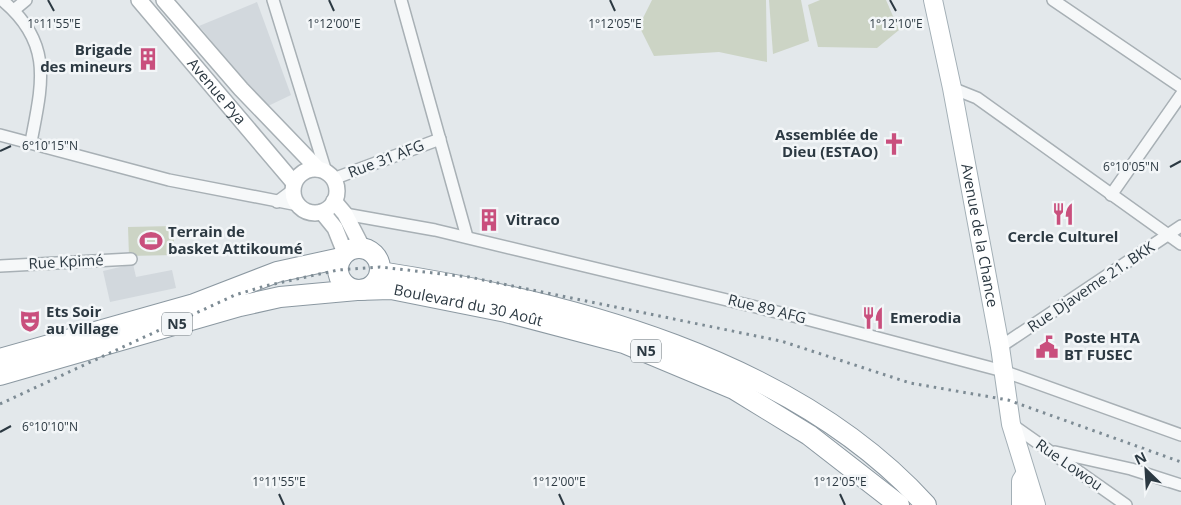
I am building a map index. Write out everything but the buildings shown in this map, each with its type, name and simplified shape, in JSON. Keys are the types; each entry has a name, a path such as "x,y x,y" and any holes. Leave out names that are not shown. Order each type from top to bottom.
{"highway":[{"path":"350,253 374,255 378,260 380,272 372,286 357,290 351,289 342,281 338,270 350,253"},
{"name":"N5","path":"0,360 194,304 277,272 350,253"},
{"name":"Boulevard du 30 Août","path":"380,272 505,295 588,317 641,333 750,376 799,404 852,440 908,485 926,505"},
{"name":"Boulevard du 30 Août","path":"0,375 240,306 280,298 357,290 391,290 506,312 624,343 677,363 734,389 808,435 899,505"}],"main road":[{"name":"Avenue Pya","path":"139,0 293,187"},
{"name":"Avenue Pya","path":"164,0 242,89 326,174"},
{"name":"Avenue de la Chance","path":"933,0 952,88 1000,347 1011,424 1036,505"},
{"path":"322,212 334,200 337,191 326,174 305,172 293,187 298,205 306,211 322,212 335,228 350,253"},
{"path":"334,200 345,214 350,253"},
{"name":"Avenue de la Chance","path":"1021,505 1021,481 1026,471"}],"street":[{"path":"2,0 14,10 32,37 41,60 42,86 31,142"},
{"path":"14,10 26,0"},
{"path":"273,0 326,174"},
{"path":"401,0 467,237"},
{"path":"1053,0 1181,86"},
{"path":"952,88 977,98 1181,244"},
{"path":"1111,195 1181,95"},
{"path":"0,135 169,180 298,205"},
{"name":"Rue 31 AFG","path":"326,174 440,139"},
{"path":"277,202 293,187"},
{"name":"Rue 89 AFG","path":"345,214 467,237 654,284 744,303 1003,371 1181,435"},
{"name":"Rue Djaveme 21. BKK","path":"1000,347 1181,226"},
{"name":"Rue Kpimé","path":"0,266 132,259"},
{"name":"Rue Lowou","path":"1011,424 1126,505"},
{"path":"1049,450 1131,469 1181,485"}],"shaded area":[{"path":"257,2 291,95 266,107 199,26"},
{"path":"133,264 136,277 172,270 176,288 110,302 103,271"}],"green space":[{"path":"652,0 766,0 767,62 719,52 654,56 639,26"},
{"path":"769,0 801,0 809,41 773,54"},
{"path":"820,0 886,0 899,30 877,48 818,47 808,5"},
{"name":"Terrain de basket Attikoumé","path":"174,226 174,255 129,256 128,227"}],"railway":[{"path":"0,404 235,295 265,286 338,270 380,267 469,277 781,341 910,383 1008,400 1181,462"}],"place":[{"name":"Brigade des mineurs","path":"148,59"},
{"name":"Assemblée de Dieu (ESTAO)","path":"894,144"},
{"name":"Cercle Culturel","path":"1063,214"},
{"name":"Vitraco","path":"489,220"},
{"name":"Terrain de basket Attikoumé","path":"151,241"},
{"name":"Emerodia","path":"873,318"},
{"name":"Ets Soir au Village","path":"30,321"},
{"name":"Poste HTA BT FUSEC","path":"1047,347"}]}
